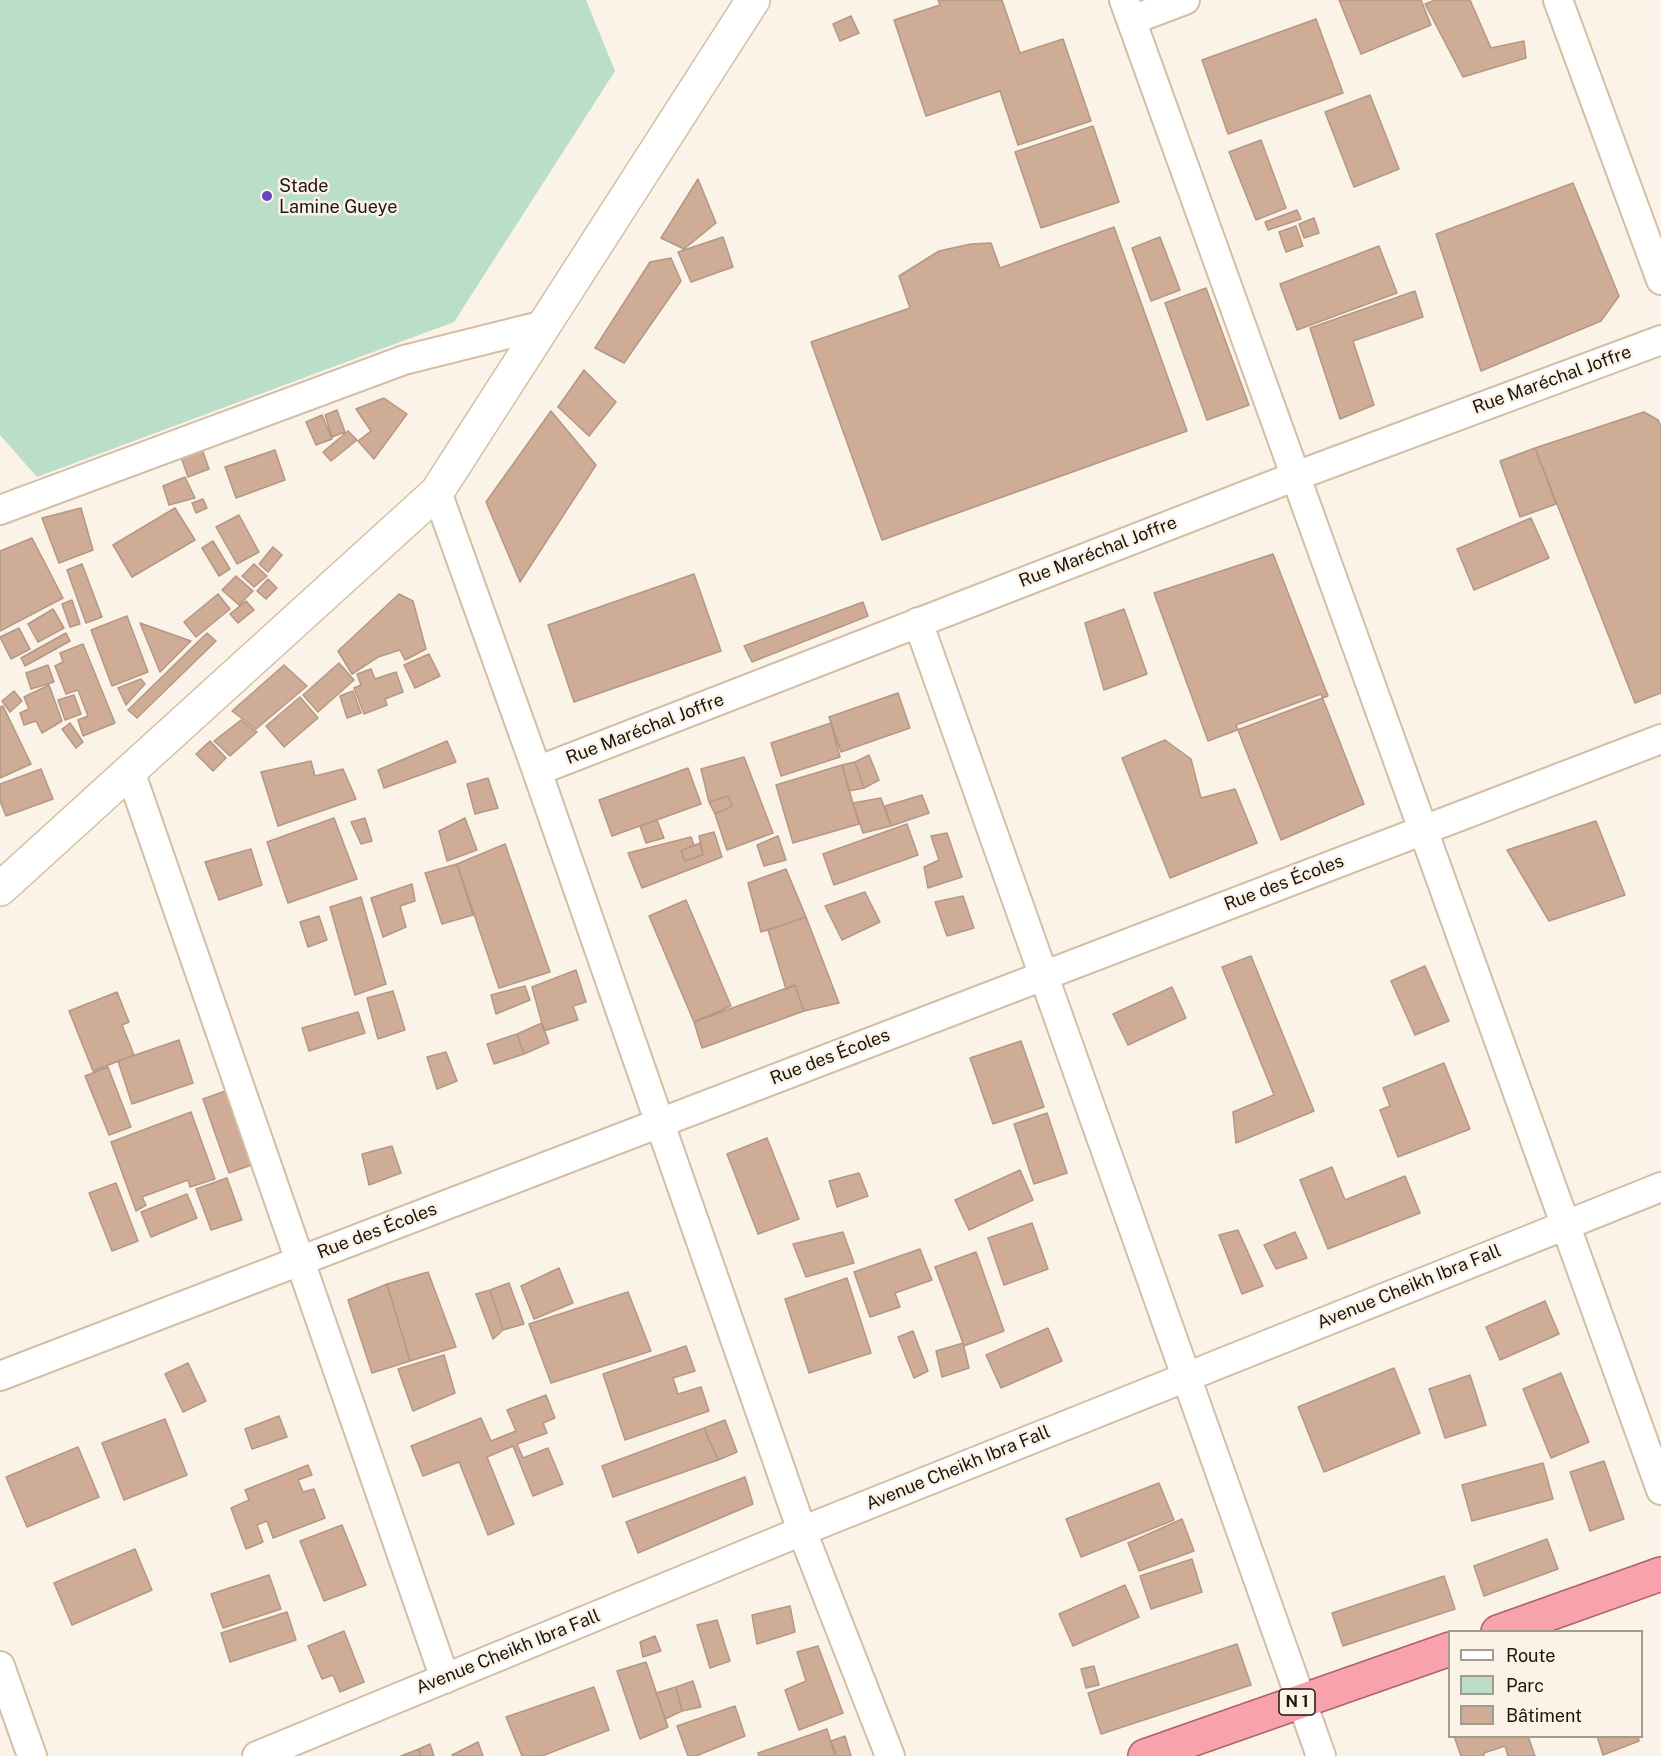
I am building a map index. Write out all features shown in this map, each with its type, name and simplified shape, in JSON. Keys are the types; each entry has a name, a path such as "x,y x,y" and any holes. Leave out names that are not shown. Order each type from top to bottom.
{"highway":[{"path":"1504,1630 1661,1574"},
{"name":"N 1","path":"1145,1756 1448,1649"}],"street":[{"path":"0,889 437,492 753,0"},
{"path":"1185,0 1128,10 1661,1490"},
{"path":"1558,0 1661,280"},
{"path":"0,510 404,360 544,325"},
{"name":"Rue Maréchal Joffre","path":"537,771 1296,476 1661,340"},
{"path":"437,492 537,771 802,1531 890,1756"},
{"path":"918,622 1321,1756"},
{"name":"Rue des Écoles","path":"0,1376 1661,739"},
{"path":"130,771 445,1678"},
{"name":"Avenue Cheikh Ibra Fall","path":"257,1756 802,1531 1661,1186"},
{"path":"0,1666 32,1756"}],"green space":[{"name":"Stade Lamine Gueye","path":"0,0 586,0 615,71 454,322 37,477 0,435"}],"building":[{"path":"938,0 1002,0 1020,53 1063,39 1091,121 1018,145 1000,91 926,116 894,20 940,5"},
{"path":"1339,0 1421,0 1431,25 1361,54"},
{"path":"1435,0 1470,0 1491,48 1524,41 1526,58 1463,77 1425,4"},
{"path":"851,16 859,33 840,41 833,24"},
{"path":"1316,19 1343,93 1228,134 1202,60"},
{"path":"1370,95 1399,169 1354,187 1325,112"},
{"path":"1093,126 1119,202 1041,228 1015,152"},
{"path":"1261,140 1286,208 1256,220 1229,152"},
{"path":"698,179 716,223 684,249 661,238"},
{"path":"1573,183 1619,296 1601,321 1481,371 1436,234"},
{"path":"1297,210 1301,219 1268,230 1265,222"},
{"path":"1314,218 1319,233 1304,238 1299,224"},
{"path":"1296,226 1303,246 1286,252 1279,232"},
{"path":"1114,227 1187,431 882,540 811,342 910,308 899,276 939,251 971,244 991,243 1000,268"},
{"path":"723,237 733,267 691,282 678,252"},
{"path":"1160,237 1180,290 1151,301 1132,248"},
{"path":"1379,246 1397,293 1297,330 1280,284"},
{"path":"671,258 681,281 624,363 595,348 650,262"},
{"path":"1206,288 1249,405 1207,420 1165,303"},
{"path":"1415,291 1423,317 1353,341 1374,405 1340,419 1310,328"},
{"path":"584,370 616,402 589,436 558,407"},
{"path":"384,398 407,414 374,459 358,441 371,431 356,409"},
{"path":"337,410 345,432 332,437 325,415"},
{"path":"551,411 596,465 520,582 486,502"},
{"path":"1644,412 1658,420 1661,427 1661,693 1635,703 1535,448"},
{"path":"322,415 332,439 316,445 306,422"},
{"path":"348,431 357,440 331,461 323,452"},
{"path":"1535,448 1556,504 1520,517 1500,461"},
{"path":"202,449 209,469 188,477 181,457"},
{"path":"275,450 285,480 236,498 225,467"},
{"path":"185,477 195,498 169,505 163,486"},
{"path":"203,499 207,508 196,513 192,503"},
{"path":"81,508 93,550 59,563 42,518"},
{"path":"175,508 195,540 132,577 113,545"},
{"path":"239,515 259,552 237,564 216,527"},
{"path":"1531,518 1549,558 1474,590 1457,549"},
{"path":"32,538 63,598 0,631 0,551"},
{"path":"213,541 230,569 219,576 202,548"},
{"path":"273,547 282,555 268,572 259,564"},
{"path":"1273,554 1328,696 1208,741 1154,593"},
{"path":"82,564 102,617 86,623 67,570"},
{"path":"254,564 267,576 254,587 242,576"},
{"path":"694,574 721,651 574,702 548,625"},
{"path":"236,576 253,591 239,605 222,590"},
{"path":"268,579 277,588 266,599 257,591"},
{"path":"218,594 230,609 196,637 184,622"},
{"path":"399,594 413,601 426,649 405,660 400,650 378,657 352,674 338,651"},
{"path":"72,600 80,624 70,627 62,604"},
{"path":"246,601 254,610 238,623 230,614"},
{"path":"863,602 868,616 752,662 744,646"},
{"path":"53,609 64,628 38,642 28,624"},
{"path":"1124,609 1147,674 1104,690 1085,623"},
{"path":"127,616 148,672 112,686 91,630"},
{"path":"140,623 191,641 160,672"},
{"path":"19,628 30,649 11,659 0,637"},
{"path":"66,633 70,641 25,666 21,658"},
{"path":"207,633 216,641 137,718 128,710"},
{"path":"83,644 115,723 83,736 78,720 88,716 78,690 66,694 55,666 63,662 60,653"},
{"path":"429,654 440,676 415,688 404,665"},
{"path":"339,663 354,680 318,712 303,695"},
{"path":"48,665 54,682 31,689 26,673"},
{"path":"284,665 307,686 256,729 232,711"},
{"path":"371,669 375,679 396,672 403,692 385,699 387,705 364,714 354,688 361,685 357,674"},
{"path":"141,679 145,684 126,705 118,688"},
{"path":"49,685 62,721 42,733 36,721 24,725 20,713 29,709 24,697"},
{"path":"14,691 22,701 10,712 2,701"},
{"path":"353,691 361,713 347,718 340,696"},
{"path":"898,693 910,728 841,752 829,717"},
{"path":"1321,694 1364,804 1281,840 1236,725"},
{"path":"74,695 81,714 65,720 58,700"},
{"path":"300,697 318,718 284,747 266,726"},
{"path":"3,706 31,764 0,778 0,707"},
{"path":"241,720 257,732 230,756 214,741"},
{"path":"70,723 83,742 76,748 62,729"},
{"path":"831,723 840,757 781,776 771,743"},
{"path":"1165,740 1191,759 1201,798 1235,789 1257,843 1170,878 1122,758"},
{"path":"210,741 226,758 213,771 196,754"},
{"path":"447,741 456,762 384,788 378,770"},
{"path":"869,755 879,780 864,788 855,762"},
{"path":"744,757 773,833 727,850 715,814 732,806 728,796 709,802 701,769"},
{"path":"311,761 315,776 343,769 356,799 278,826 261,772"},
{"path":"855,762 864,788 849,791 842,765"},
{"path":"842,765 859,824 793,843 776,785"},
{"path":"688,768 701,804 612,836 599,800"},
{"path":"41,769 53,799 6,816 0,801 0,784"},
{"path":"488,778 498,808 475,814 467,784"},
{"path":"922,795 929,813 891,826 885,806"},
{"path":"728,796 732,806 715,814 709,802"},
{"path":"881,798 891,826 863,833 853,803"},
{"path":"334,818 357,879 288,903 267,842"},
{"path":"365,818 372,841 361,844 351,822"},
{"path":"465,818 477,850 447,861 439,831"},
{"path":"657,820 664,838 646,843 640,826"},
{"path":"1596,821 1625,895 1549,921 1507,850"},
{"path":"907,824 918,855 834,885 823,854"},
{"path":"714,832 722,857 642,888 628,853 691,837 694,845 681,851 685,861 703,855 699,836"},
{"path":"947,833 962,877 928,888 924,867 939,860 931,836"},
{"path":"778,836 786,860 764,866 757,845"},
{"path":"700,843 703,855 685,861 681,851"},
{"path":"505,844 550,972 499,988 457,864"},
{"path":"251,849 262,885 219,900 205,862"},
{"path":"457,864 473,915 442,924 425,873"},
{"path":"786,869 806,917 761,932 748,883"},
{"path":"412,884 415,901 400,906 406,927 383,937 371,898"},
{"path":"865,892 880,922 842,940 825,906"},
{"path":"963,896 974,928 947,936 935,902"},
{"path":"361,897 386,984 355,995 330,907"},
{"path":"686,900 731,1006 694,1022 649,916"},
{"path":"319,916 327,940 308,947 300,922"},
{"path":"806,917 839,1003 804,1011 795,985 786,989 768,930"},
{"path":"1251,956 1314,1111 1236,1143 1233,1112 1274,1095 1222,967"},
{"path":"1425,966 1449,1021 1415,1035 1391,981"},
{"path":"576,970 586,1002 573,1006 578,1020 544,1031 532,987"},
{"path":"795,985 804,1011 702,1048 694,1022"},
{"path":"525,986 530,1000 496,1014 491,995"},
{"path":"1172,987 1186,1018 1128,1045 1113,1014"},
{"path":"393,991 405,1030 378,1039 367,998"},
{"path":"117,992 129,1022 122,1025 134,1055 93,1071 69,1011"},
{"path":"358,1012 365,1033 309,1051 302,1028"},
{"path":"542,1023 549,1043 524,1054 517,1034"},
{"path":"517,1034 524,1054 494,1064 487,1044"},
{"path":"179,1040 193,1083 132,1104 118,1061"},
{"path":"1021,1041 1044,1107 993,1124 970,1058"},
{"path":"446,1052 457,1081 437,1089 427,1057"},
{"path":"1444,1063 1470,1129 1398,1157 1380,1110 1390,1106 1383,1088"},
{"path":"108,1067 131,1127 109,1135 85,1076"},
{"path":"231,1089 257,1163 229,1173 203,1099"},
{"path":"191,1112 215,1179 190,1187 188,1180 142,1197 146,1205 136,1211 111,1142"},
{"path":"1047,1113 1067,1173 1034,1184 1014,1124"},
{"path":"767,1138 799,1219 758,1234 727,1154"},
{"path":"392,1146 401,1173 369,1185 362,1154"},
{"path":"1332,1167 1345,1200 1405,1176 1420,1213 1328,1249 1300,1180"},
{"path":"1020,1170 1033,1200 969,1230 955,1200"},
{"path":"859,1173 868,1196 837,1207 829,1181"},
{"path":"227,1178 242,1220 211,1230 196,1189"},
{"path":"116,1183 138,1241 112,1251 89,1193"},
{"path":"187,1194 197,1218 151,1237 141,1212"},
{"path":"1032,1223 1048,1269 1004,1285 988,1238"},
{"path":"1238,1230 1263,1286 1242,1294 1219,1235"},
{"path":"843,1232 854,1263 806,1277 793,1244"},
{"path":"1295,1232 1307,1258 1276,1269 1264,1245"},
{"path":"920,1249 932,1280 895,1293 900,1307 870,1317 854,1272"},
{"path":"976,1252 1004,1331 964,1346 935,1267"},
{"path":"559,1268 573,1303 534,1319 521,1286"},
{"path":"428,1272 456,1347 410,1361 387,1284"},
{"path":"847,1278 871,1353 809,1373 785,1299"},
{"path":"509,1283 524,1324 503,1330 490,1290"},
{"path":"387,1284 410,1361 372,1373 348,1300"},
{"path":"490,1290 503,1330 493,1339 476,1294"},
{"path":"628,1292 651,1351 551,1383 529,1324"},
{"path":"1545,1301 1559,1334 1500,1360 1486,1327"},
{"path":"1048,1328 1062,1361 1001,1388 986,1355"},
{"path":"913,1331 928,1371 914,1378 898,1337"},
{"path":"963,1343 969,1368 942,1377 936,1351"},
{"path":"686,1346 695,1371 673,1378 678,1394 701,1387 709,1411 625,1440 603,1374"},
{"path":"444,1355 455,1393 413,1411 398,1369"},
{"path":"188,1363 206,1401 183,1412 165,1374"},
{"path":"1394,1368 1420,1433 1324,1472 1298,1407"},
{"path":"1561,1373 1589,1442 1551,1458 1523,1389"},
{"path":"1470,1375 1486,1425 1445,1438 1429,1389"},
{"path":"546,1395 555,1418 543,1423 547,1433 517,1444 523,1458 548,1448 563,1484 533,1496 513,1446 487,1457 514,1524 488,1535 459,1462 423,1476 411,1446 481,1418 491,1441 516,1431 507,1410"},
{"path":"279,1416 287,1437 252,1449 245,1429"},
{"path":"165,1419 187,1475 124,1500 102,1443"},
{"path":"725,1420 737,1452 718,1460 704,1428"},
{"path":"704,1428 718,1460 613,1497 602,1466"},
{"path":"78,1447 99,1497 27,1527 6,1477"},
{"path":"1604,1461 1624,1519 1590,1531 1570,1472"},
{"path":"1543,1463 1553,1499 1472,1521 1462,1485"},
{"path":"308,1465 312,1475 298,1480 303,1492 314,1489 325,1518 273,1538 267,1521 257,1525 263,1542 246,1549 231,1508 249,1500 245,1490"},
{"path":"745,1477 753,1504 638,1553 626,1522"},
{"path":"1159,1483 1174,1520 1081,1557 1066,1519"},
{"path":"1182,1519 1194,1551 1139,1571 1128,1543"},
{"path":"342,1525 366,1585 324,1601 300,1541"},
{"path":"1547,1539 1558,1569 1484,1596 1474,1566"},
{"path":"135,1549 152,1590 72,1625 54,1583"},
{"path":"1192,1559 1202,1592 1151,1609 1140,1576"},
{"path":"269,1575 281,1609 223,1628 211,1594"},
{"path":"1444,1576 1455,1609 1343,1646 1332,1613"},
{"path":"1125,1585 1139,1617 1073,1646 1059,1614"},
{"path":"790,1606 795,1632 757,1644 752,1615"},
{"path":"287,1612 296,1640 230,1662 221,1633"},
{"path":"717,1620 730,1661 710,1668 697,1625"},
{"path":"344,1631 364,1682 340,1692 333,1675 322,1679 308,1646"},
{"path":"655,1636 661,1651 643,1657 640,1642"},
{"path":"1237,1644 1251,1685 1101,1734 1088,1693"},
{"path":"818,1646 843,1713 799,1730 785,1690 806,1681 797,1652"},
{"path":"646,1662 668,1727 640,1739 617,1671"},
{"path":"1094,1666 1099,1685 1086,1688 1081,1669"},
{"path":"693,1681 701,1707 682,1711 676,1687"},
{"path":"594,1687 609,1730 542,1756 522,1756 506,1717"},
{"path":"676,1687 682,1711 665,1719 656,1693"},
{"path":"735,1706 745,1736 696,1756 688,1756 677,1726"},
{"path":"827,1729 835,1756 759,1756 758,1753"},
{"path":"845,1736 851,1756 837,1756 831,1741"},
{"path":"1455,1738 1529,1738 1535,1756 1508,1756 1505,1746 1484,1753 1484,1756 1461,1756"},
{"path":"1598,1738 1638,1738 1639,1741 1603,1755"},
{"path":"478,1742 483,1756 452,1755"},
{"path":"430,1744 434,1756 421,1756 419,1749"},
{"path":"419,1749 420,1756 401,1756"}],"place":[{"name":"Stade Lamine Gueye","path":"267,196"}]}
